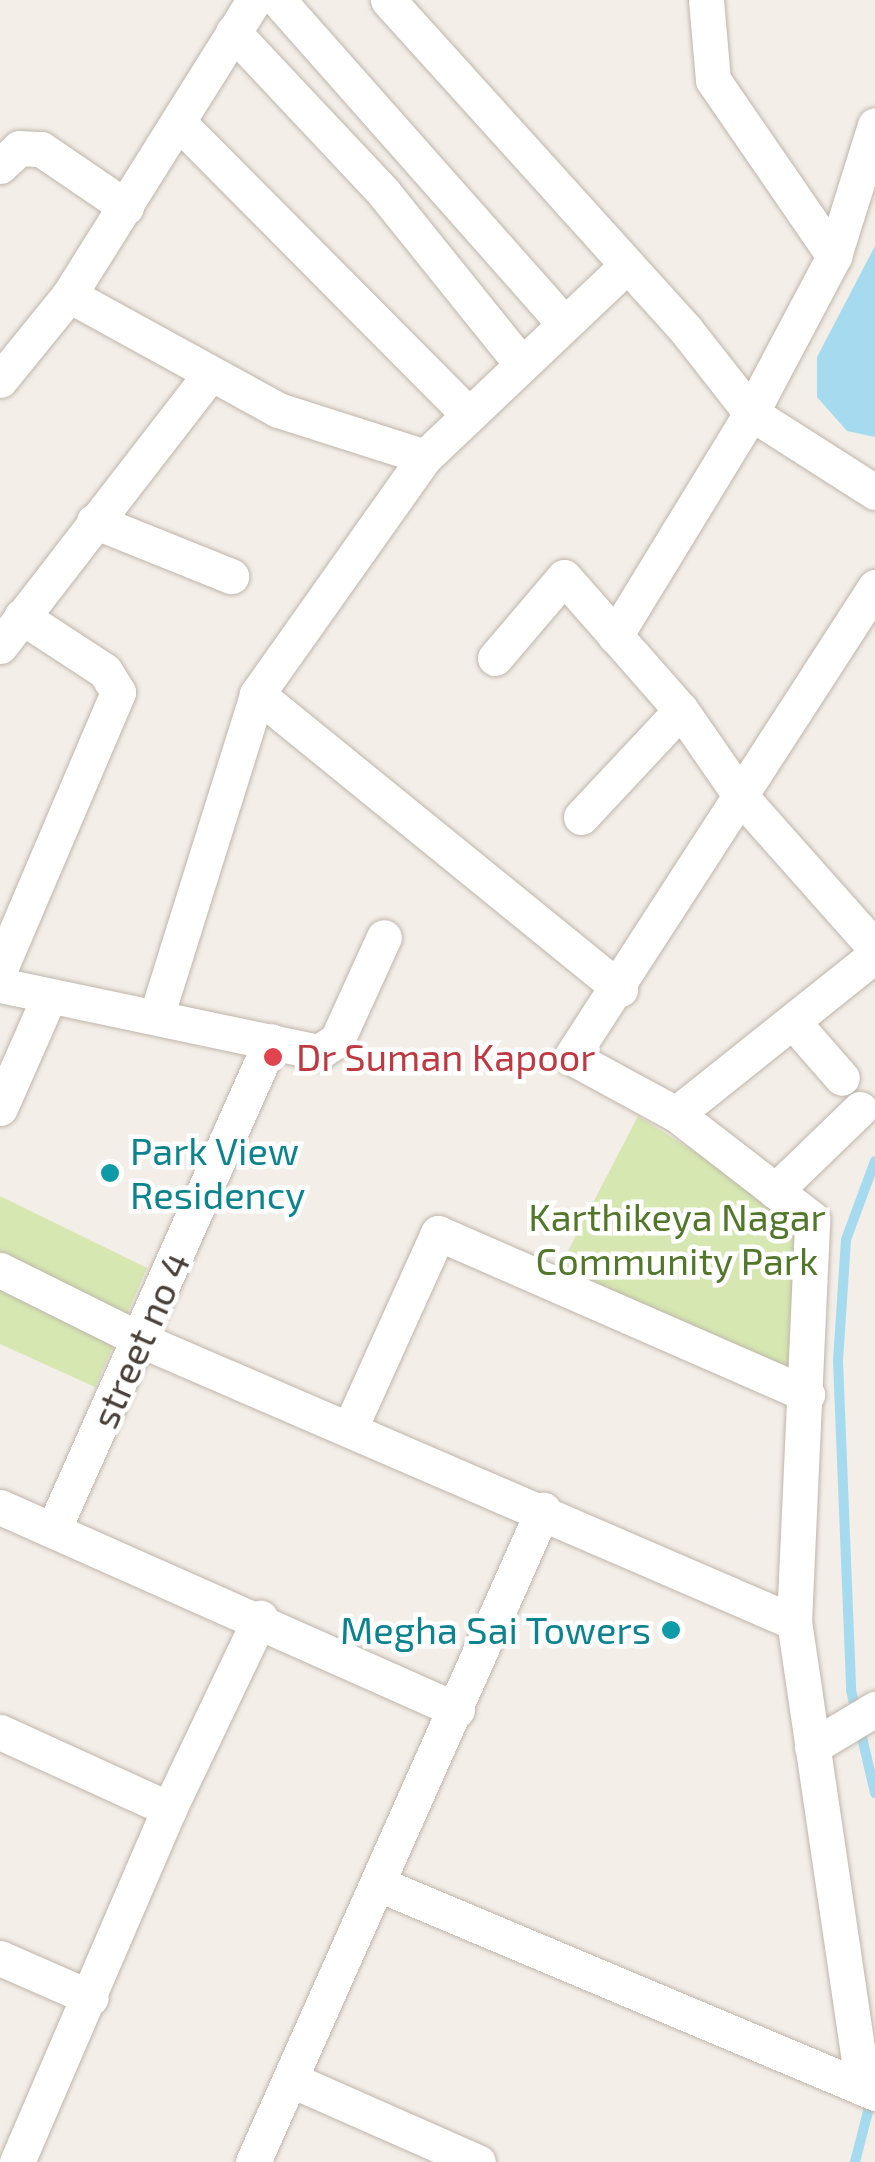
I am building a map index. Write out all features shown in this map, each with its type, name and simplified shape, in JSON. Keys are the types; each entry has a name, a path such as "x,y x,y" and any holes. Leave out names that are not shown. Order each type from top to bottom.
{"street":[{"path":"0,380 69,295 254,0"},
{"path":"278,0 563,322"},
{"path":"388,0 751,412 875,492"},
{"path":"706,0 713,80 834,256"},
{"path":"234,32 384,193 520,362"},
{"path":"179,123 468,414"},
{"path":"615,636 751,412 834,256 875,125"},
{"path":"0,166 19,148 41,149 126,207"},
{"path":"156,1014 257,694 425,457 520,362 626,266"},
{"path":"69,295 208,377 278,410 425,457"},
{"path":"0,646 208,377"},
{"path":"94,522 231,576"},
{"path":"495,658 564,577 681,710 742,798 875,951 676,1114"},
{"path":"869,2091 794,1622 812,1219 676,1114 571,1056 620,988 875,588"},
{"path":"0,970 118,692 105,672 22,616"},
{"path":"257,694 620,988"},
{"path":"580,817 681,710"},
{"path":"0,985 156,1014 319,1052 337,1040 384,937"},
{"path":"0,1108 49,997"},
{"path":"793,1022 842,1078"},
{"name":"street no 4","path":"54,1528 271,1041"},
{"path":"775,1191 860,1109"},
{"path":"350,1428 438,1233 807,1394"},
{"path":"0,1270 141,1340 543,1510 794,1622"},
{"path":"0,1507 260,1618 458,1710"},
{"path":"254,2162 381,1885 543,1510"},
{"path":"17,2162 91,1998 169,1809 260,1618"},
{"path":"812,1747 863,1718"},
{"path":"0,1732 169,1809"},
{"path":"381,1885 869,2091"},
{"path":"0,1958 91,1998"},
{"path":"294,2081 478,2162"}],"green space":[{"name":"Karthikeya Nagar Community Park","path":"638,1116 804,1221 794,1381 554,1278"},
{"path":"0,1196 147,1268 95,1387 0,1344"}],"water":[{"path":"875,246 875,437 847,431 817,397 817,357"}],"waterway":[{"path":"875,1161 846,1240 838,1361 851,1690 875,1793"},
{"path":"855,2162 872,2096"}],"place":[{"name":"Dr Suman Kapoor","path":"273,1057"},
{"name":"Park View Residency","path":"110,1173"},
{"name":"Megha Sai Towers","path":"671,1630"}]}
